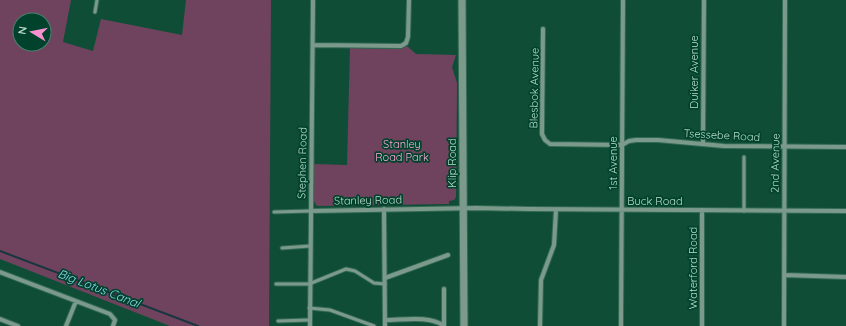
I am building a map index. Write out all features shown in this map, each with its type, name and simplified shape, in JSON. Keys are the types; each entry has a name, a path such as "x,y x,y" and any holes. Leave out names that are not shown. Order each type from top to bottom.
{"street":[{"name":"Stephen Road","path":"310,326 313,0"},
{"path":"313,45 401,46 406,43 408,37 409,0"},
{"name":"Klip Road","path":"462,0 464,326"},
{"name":"1st Avenue","path":"621,326 623,0"},
{"name":"Duiker Avenue","path":"703,144 704,0"},
{"name":"2nd Avenue","path":"784,326 785,0"},
{"name":"Blesbok Avenue","path":"544,29 543,137 547,142 553,144 622,144"},
{"name":"Tsessebe Road","path":"622,144 629,140 658,140 703,144 846,147"},
{"name":"Stanley Road","path":"310,211 464,208"},
{"name":"Buck Road","path":"464,208 846,212"},
{"path":"384,209 385,326"},
{"path":"540,326 541,280 554,245 556,210"},
{"name":"Waterford Road","path":"702,210 702,326"},
{"path":"385,278 448,255"},
{"path":"0,272 112,316 114,320 113,326"},
{"path":"784,275 846,277"},
{"path":"385,320 421,319 444,326 444,289"},
{"path":"66,326 76,301"},
{"path":"0,319 18,326"}],"lane":[{"path":"95,12 97,0"},
{"path":"744,157 744,211"},
{"name":"Stanley Road","path":"274,212 310,211"},
{"path":"282,248 310,246"},
{"path":"276,284 310,284 346,269 355,271 374,283 385,284"},
{"path":"309,308 330,310 374,326"},
{"path":"278,321 309,320"}],"green space":[{"path":"0,0 71,0 63,42 93,51 101,19 182,35 186,0 271,0 269,326 170,326 0,259"},
{"name":"Stanley Road Park","path":"407,46 416,54 456,55 452,67 457,83 456,197 454,200 449,201 449,204 317,206 313,200 314,164 347,165 350,48 398,49"}],"waterway":[{"name":"Big Lotus Canal","path":"0,251 198,326"}]}
